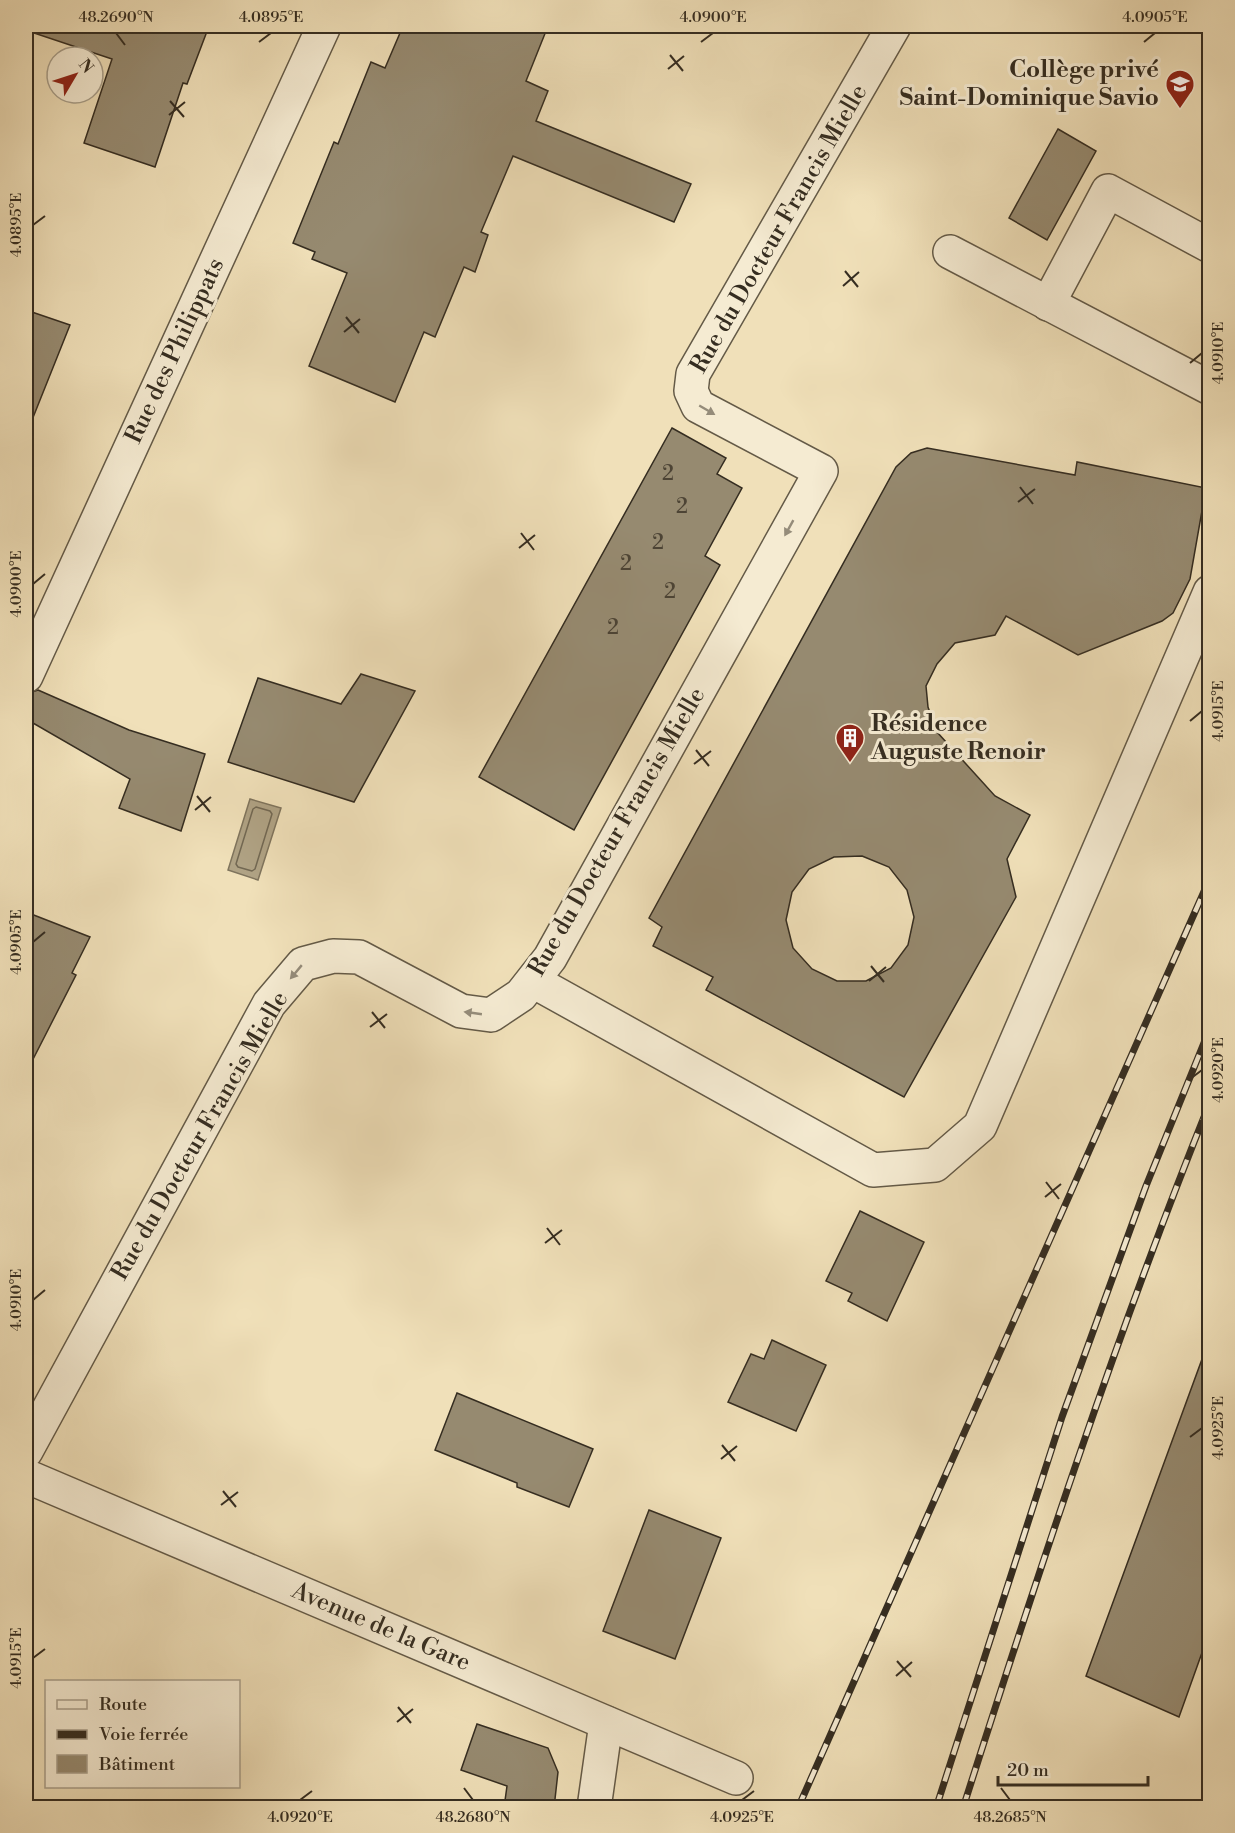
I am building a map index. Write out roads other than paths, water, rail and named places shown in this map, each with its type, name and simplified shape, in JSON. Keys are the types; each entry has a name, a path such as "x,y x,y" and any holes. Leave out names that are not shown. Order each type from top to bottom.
{"street":[{"name":"Rue des Philippats","path":"26,676 324,26"},
{"name":"Rue du Docteur Francis Mielle","path":"26,1450 269,1004 303,964 333,956 359,957 461,1011 491,1015 521,995 556,947 821,471 698,406 691,391 693,374 894,26"},
{"path":"1048,304 1108,191 1209,246"},
{"path":"950,252 1209,388"},
{"path":"533,981 873,1170 935,1164 980,1126 1209,592"},
{"name":"Avenue de la Gare","path":"26,1476 736,1779"},
{"path":"594,1808 606,1723"}],"water":[{"path":"250,799 281,808 258,880 228,870"}],"railway":[{"path":"798,1808 1210,878"},
{"path":"936,1808 1062,1417 1146,1186 1210,1028"},
{"path":"963,1808 1080,1452 1143,1276 1210,1102"}],"place":[{"name":"Collège privé Saint-Dominique Savio","path":"1180,110"},
{"name":"Résidence Auguste Renoir","path":"850,764"}]}
